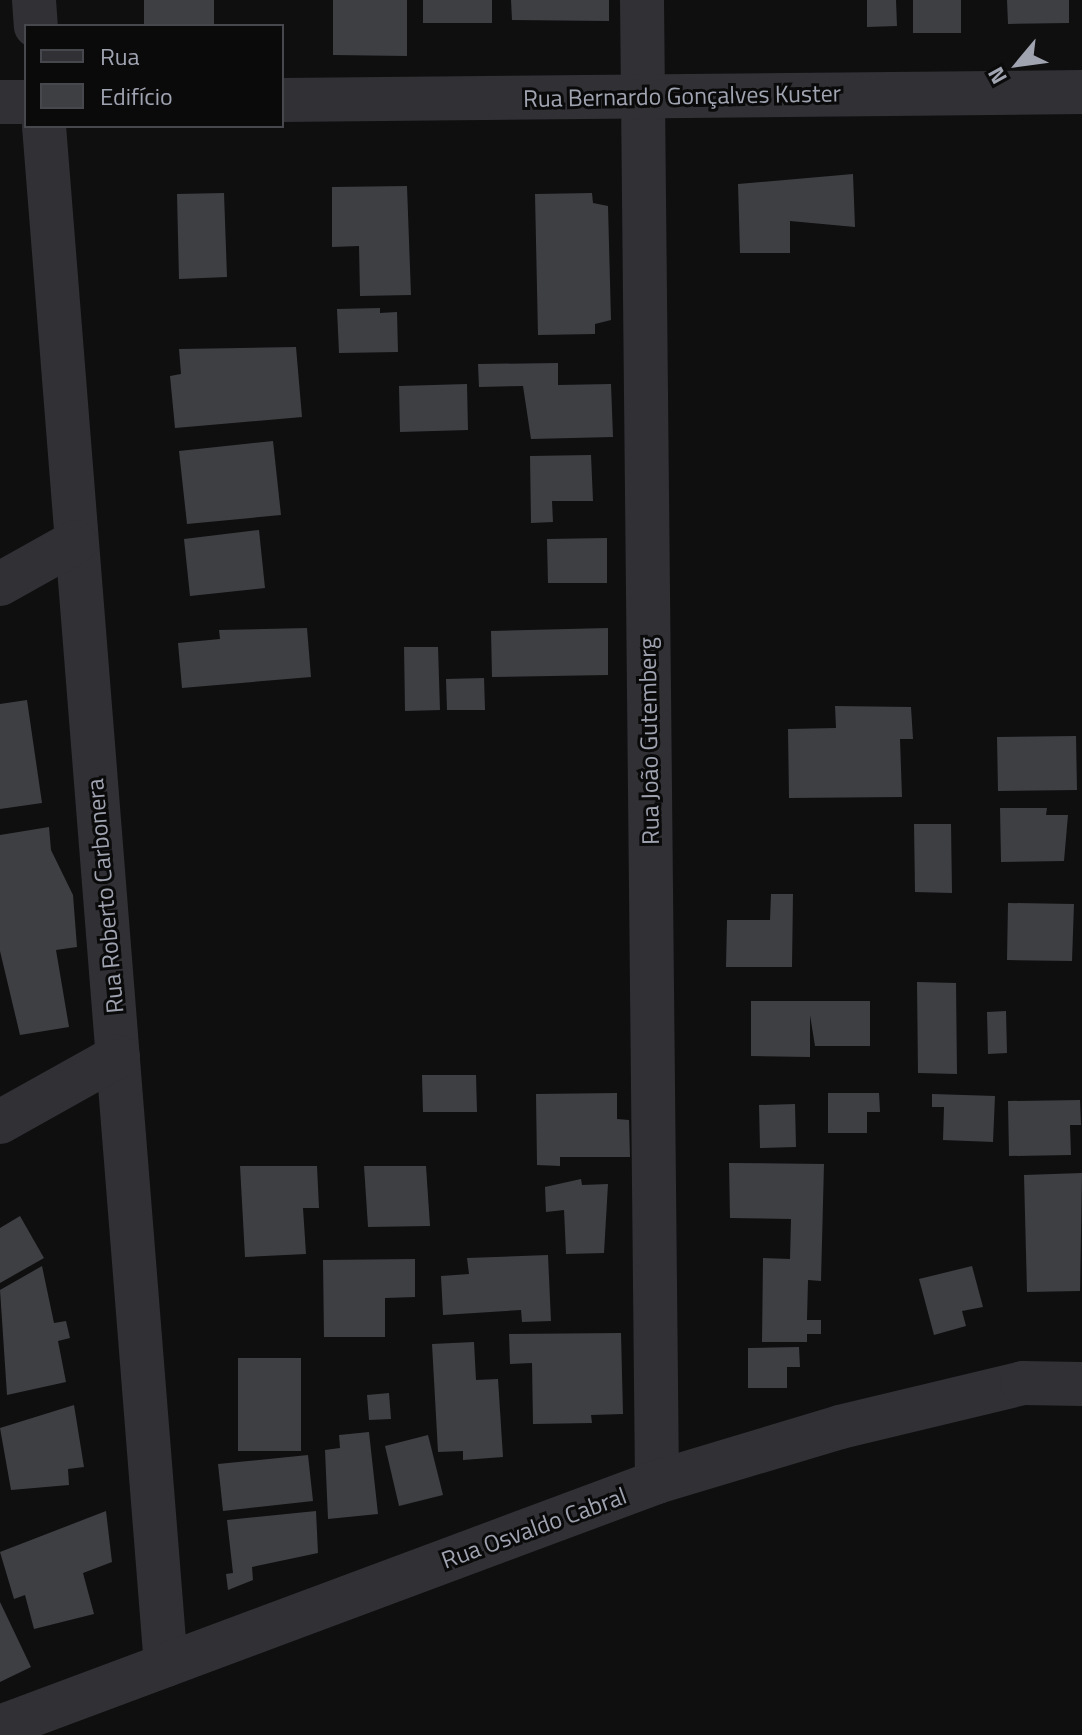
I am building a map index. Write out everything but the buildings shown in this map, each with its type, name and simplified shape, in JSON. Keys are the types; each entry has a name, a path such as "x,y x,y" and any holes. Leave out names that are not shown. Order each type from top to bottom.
{"street":[{"path":"34,0 36,24"},
{"name":"Rua João Gutemberg","path":"642,0 657,1482"},
{"name":"Rua Bernardo Gonçalves Kuster","path":"284,100 1082,92"},
{"path":"0,102 24,102"},
{"name":"Rua Roberto Carbonera","path":"44,128 166,1665"},
{"path":"0,584 75,542"},
{"path":"0,1122 118,1056"},
{"name":"Rua Osvaldo Cabral","path":"0,1727 657,1482 840,1427 1023,1383 1082,1384"}]}
